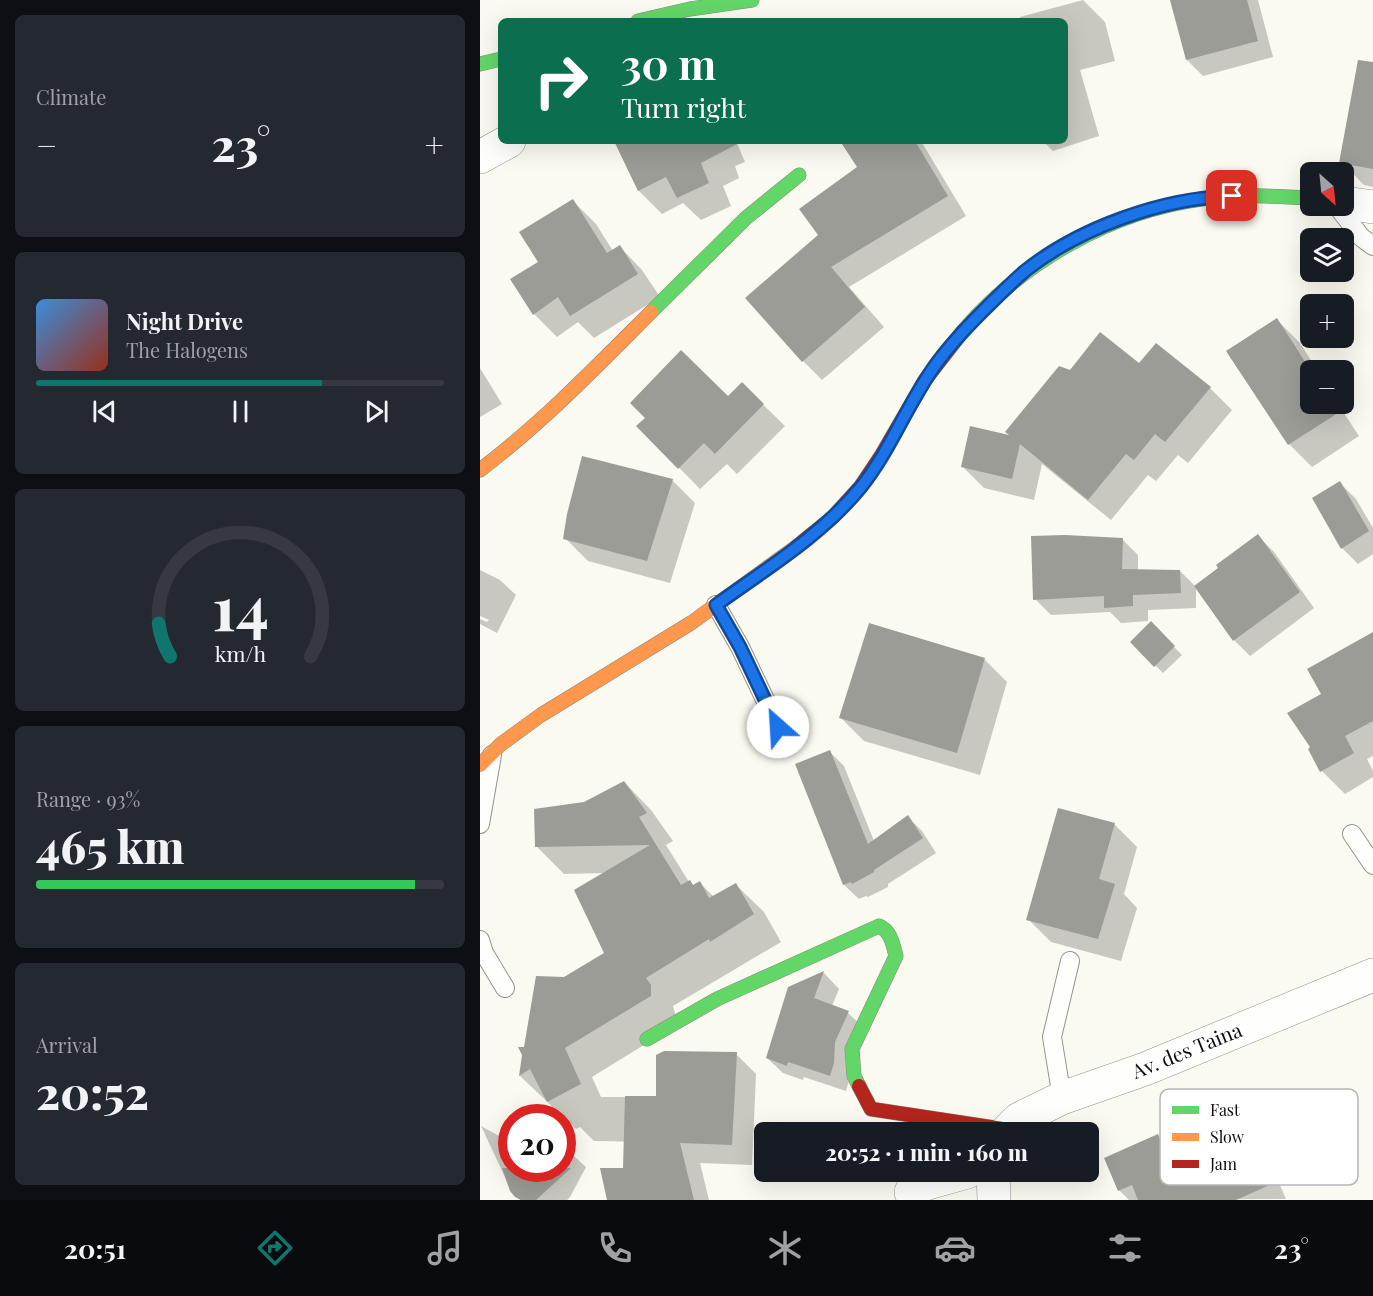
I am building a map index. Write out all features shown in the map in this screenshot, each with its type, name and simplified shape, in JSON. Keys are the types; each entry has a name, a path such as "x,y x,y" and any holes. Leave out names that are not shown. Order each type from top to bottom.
{"street":[{"path":"651,18 690,9 752,0"},
{"path":"480,64 498,60"},
{"path":"480,157 504,144"},
{"path":"480,470 553,410 746,218 799,176"},
{"path":"486,759 513,734 562,701 688,625 800,544 839,512 862,486 935,365 966,328 995,299 1042,259 1099,227 1171,205 1213,197 1300,198"},
{"path":"1354,204 1373,207"},
{"path":"647,1039 717,999 879,926 884,928 891,938 896,956 852,1049 854,1076 871,1110 949,1122"},
{"name":"Av. des Taina","path":"1016,1122 1062,1098 1145,1069 1373,975"},
{"path":"914,1200 910,1192 914,1187 932,1182"},
{"path":"993,1182 994,1200"}],"lane":[{"path":"1345,216 1361,237 1373,246"},
{"path":"716,605 740,647 778,727"},
{"path":"480,824 486,759"},
{"path":"1352,834 1373,865"},
{"path":"480,940 484,953 505,988"},
{"path":"1062,1098 1052,1037 1070,961"}],"building":[{"path":"1170,0 1247,0 1258,41 1186,60"},
{"path":"1358,60 1373,62 1373,169 1354,166 1354,162 1339,162"},
{"path":"615,144 737,144 701,163 709,183 677,198 666,177 638,191"},
{"path":"842,144 917,144 948,196 831,267 865,307 802,362 745,298 818,235 799,209 857,167"},
{"path":"573,199 607,253 620,245 638,274 570,316 558,297 533,315 510,279 538,262 519,232"},
{"path":"1277,318 1304,360 1300,360 1300,414 1336,414 1288,445 1226,351"},
{"path":"1100,332 1139,363 1156,343 1211,387 1165,442 1155,434 1134,460 1126,454 1088,500 1020,444 1012,479 961,467 970,426 1009,435 1005,432 1059,366 1070,370"},
{"path":"681,350 728,396 742,382 764,404 715,454 704,443 678,469 636,426 645,418 630,403"},
{"path":"582,456 673,479 647,561 563,539"},
{"path":"1340,481 1369,531 1341,549 1312,498"},
{"path":"1258,534 1300,592 1233,641 1194,586 1218,568 1216,565"},
{"path":"1031,536 1123,538 1122,569 1180,570 1181,593 1133,595 1133,606 1104,608 1104,596 1033,600"},
{"path":"1151,621 1175,646 1154,667 1130,642"},
{"path":"869,623 985,658 957,753 839,718"},
{"path":"1373,632 1373,721 1345,736 1354,753 1320,772 1308,749 1310,747 1287,713 1321,694 1307,669"},
{"path":"830,750 868,844 908,815 923,838 874,872 852,884 851,882 843,885 795,764"},
{"path":"624,781 647,813 639,817 681,885 690,880 693,885 700,881 709,898 736,883 754,914 646,978 651,985 651,996 565,1048 581,1084 547,1102 530,1069 519,1076 522,1055 518,1047 524,1047 536,976 564,977 604,953 574,890 650,845 535,847 534,809 584,802"},
{"path":"1058,808 1115,823 1099,879 1115,884 1098,939 1026,920"},
{"path":"824,971 814,998 849,1011 835,1042 834,1063 830,1076 788,1062 787,1066 766,1058 788,987"},
{"path":"664,1051 737,1052 732,1145 680,1143 694,1200 607,1200 600,1168 623,1168 625,1096 656,1096 656,1055"},
{"path":"1158,1134 1160,1139 1160,1185 1270,1185 1236,1200 1138,1200 1132,1185 1118,1191 1104,1158"},
{"path":"507,1182 556,1182 536,1200 521,1200 510,1191"}],"traffic: fast":[{"path":"651,18 690,9 752,0"},
{"path":"480,64 498,60"},
{"path":"651,312 746,218 799,175"},
{"path":"963,331 1012,283 1070,244 1102,228 1168,205 1202,199 1229,196 1300,198"},
{"path":"647,1039 717,999 879,926 889,935 896,956 852,1049 854,1076 859,1086"}],"traffic: slow":[{"path":"480,470 547,414 651,312"},
{"path":"480,765 501,744 541,715 691,623 796,547"}],"traffic: jam":[{"path":"796,547 833,517 861,486 925,380 963,331"},
{"path":"859,1086 871,1109 956,1122"}],"route":[{"path":"778,727 740,647 716,605 800,544 839,512 862,486 881,457 904,414 935,365 966,328 1024,272 1042,259 1099,227 1171,205 1232,196"}]}
